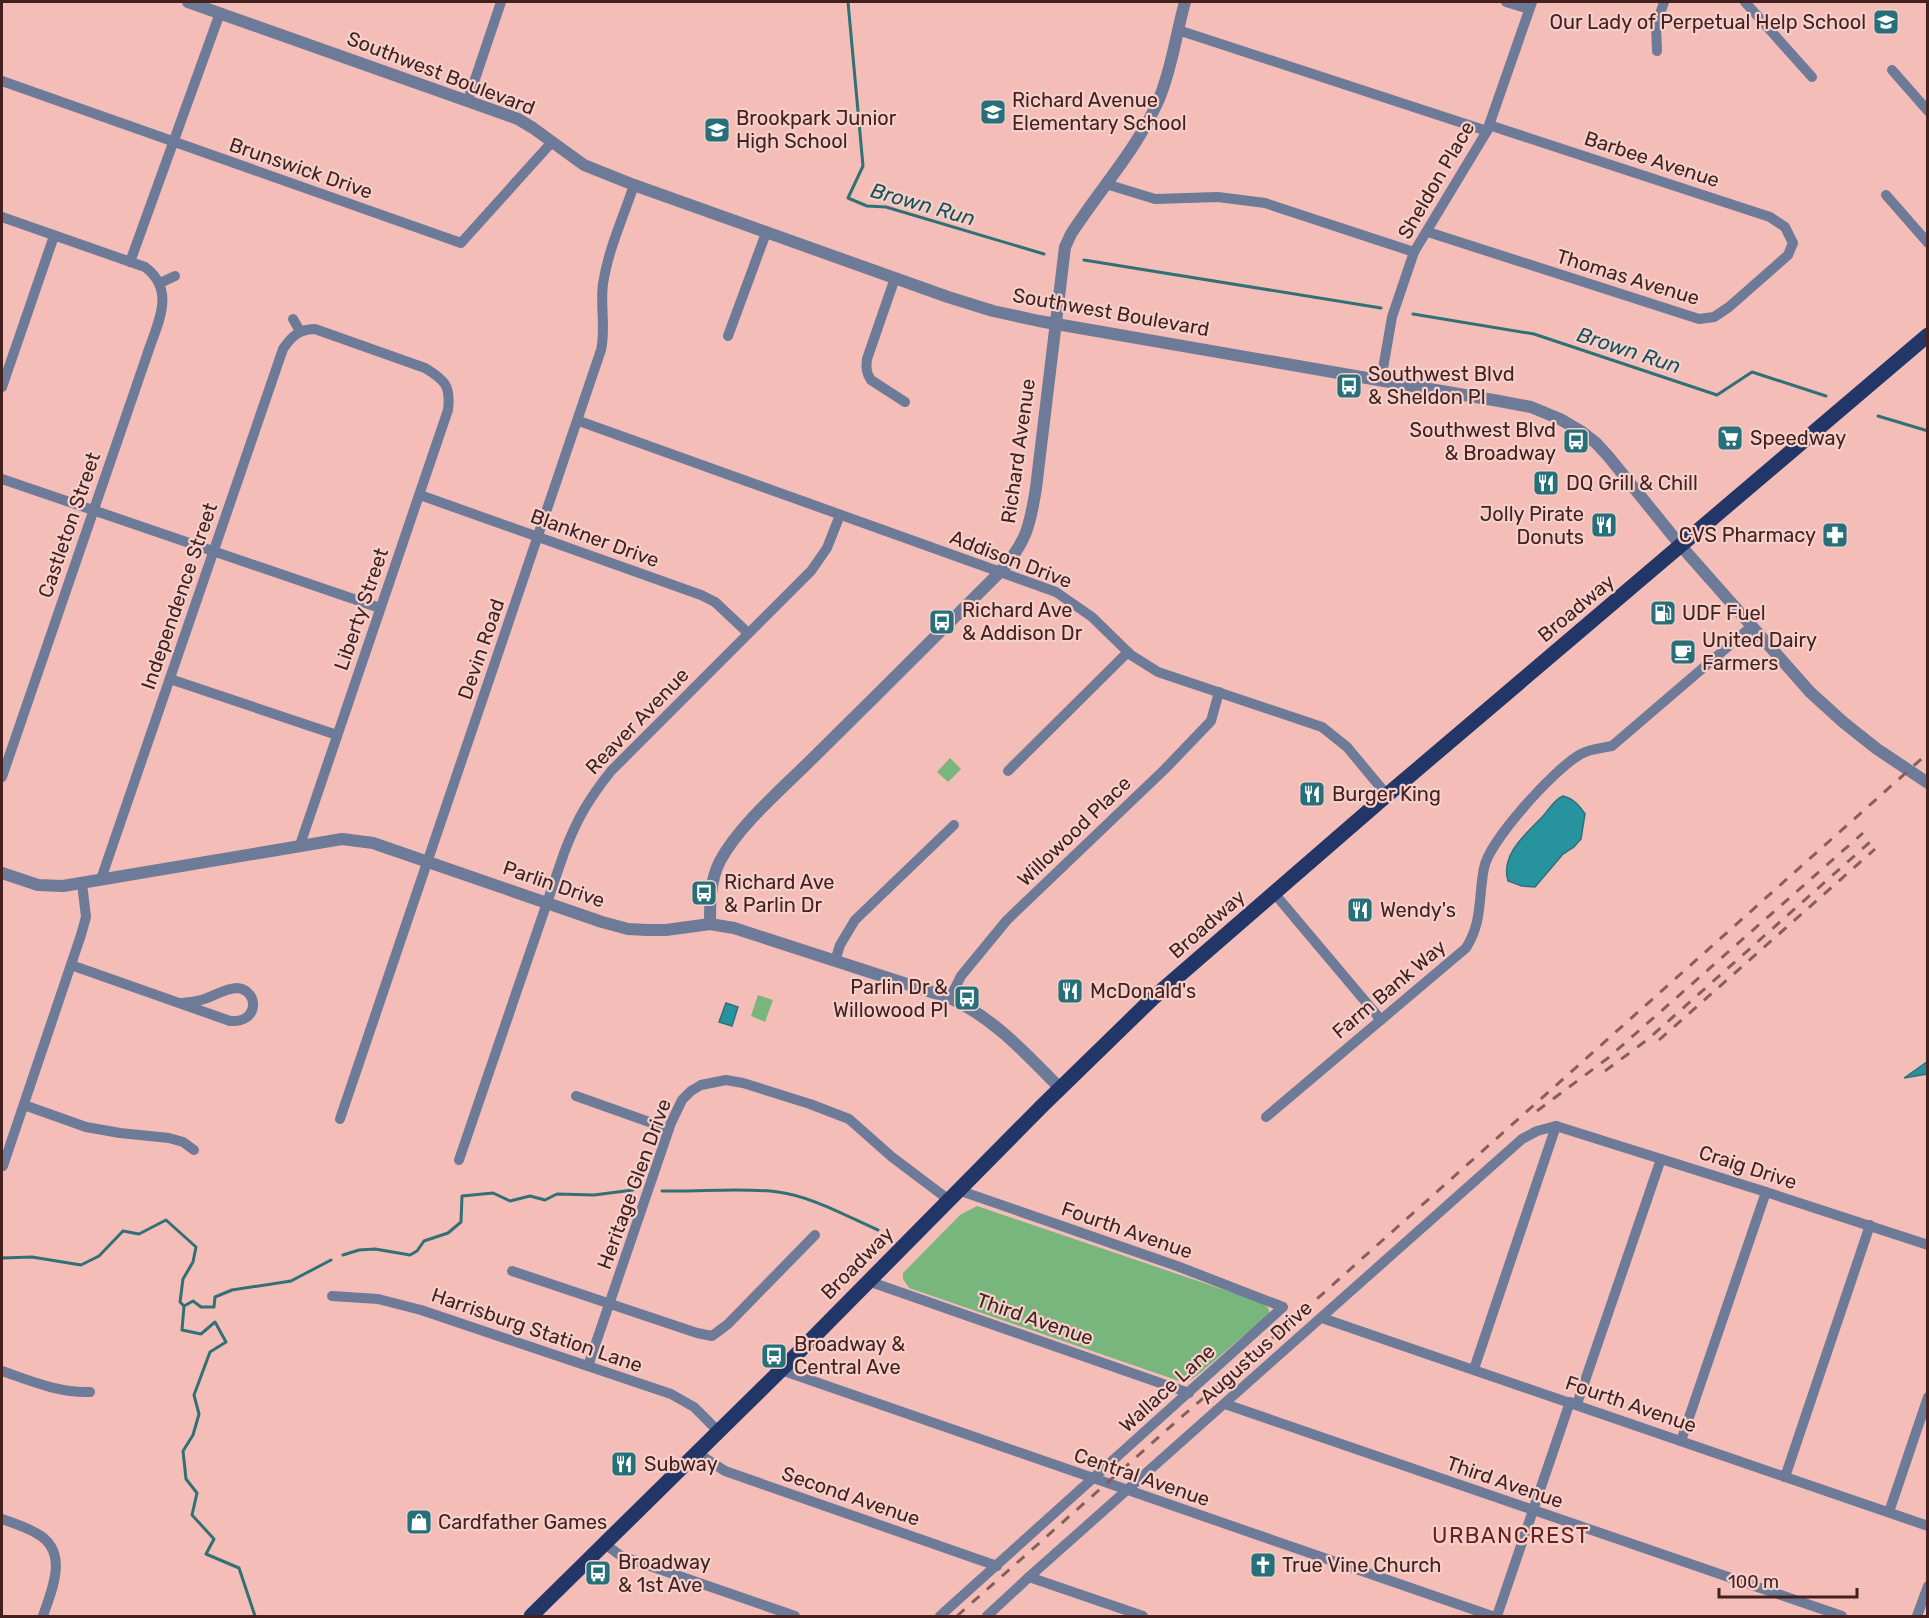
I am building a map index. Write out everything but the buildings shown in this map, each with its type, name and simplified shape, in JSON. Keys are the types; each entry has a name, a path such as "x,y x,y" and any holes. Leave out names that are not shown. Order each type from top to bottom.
{"main road":[{"name":"Broadway","path":"531,1617 781,1370 1060,1088 1153,998 1387,795 1928,335"}],"street":[{"name":"Southwest Boulevard","path":"188,2 518,119 584,165 766,233 976,307 1531,407 1554,416 1574,426 1608,456 1681,546 1810,692 1886,756 1928,783"},
{"path":"468,100 501,2"},
{"name":"Richard Avenue","path":"710,924 711,891 715,873 733,841 773,798 1000,572 1019,547 1029,525 1036,488 1065,247 1071,234 1153,112 1166,82 1185,2"},
{"path":"1506,2 1531,5"},
{"path":"1657,51 1656,26 1664,2"},
{"path":"1745,2 1812,77"},
{"name":"Sheldon Place","path":"1381,380 1392,317 1414,252 1488,128 1531,5"},
{"path":"130,262 220,13"},
{"name":"Barbee Avenue","path":"1178,30 1770,217 1785,227 1793,243"},
{"path":"1892,70 1928,111"},
{"name":"Brunswick Drive","path":"2,81 461,243 552,142"},
{"path":"1106,184 1155,199 1218,197 1265,203 1414,252"},
{"name":"Devin Road","path":"340,1119 579,421 603,340 603,287 606,270 634,185"},
{"path":"1886,195 1928,243"},
{"path":"2,217 145,267 160,283 176,276"},
{"name":"Thomas Avenue","path":"1428,232 1699,320 1714,317 1729,308 1788,255 1793,243"},
{"path":"728,336 766,233"},
{"path":"2,387 7,353 54,236"},
{"path":"895,278 866,367 867,376 871,380 905,402"},
{"name":"Castleton Street","path":"2,777 162,308 163,296 160,283"},
{"path":"293,319 300,331"},
{"name":"Liberty Street","path":"300,331 315,329 425,368 446,384 450,397 448,410 420,495 300,845"},
{"name":"Independence Street","path":"101,879 283,349 300,331"},
{"name":"Addison Drive","path":"579,421 1056,592 1076,604 1128,652 1158,672 1322,727 1347,747 1387,795"},
{"path":"2,479 380,608"},
{"name":"Blankner Drive","path":"420,495 701,595 715,602 748,633"},
{"name":"Reaver Avenue","path":"459,1160 547,902 576,823 591,796 611,771 810,571 827,548 840,515"},
{"name":"Farm Bank Way","path":"1266,1117 1466,948 1476,929 1484,868 1488,856 1494,845 1537,792 1570,761 1583,753 1612,746 1752,626"},
{"path":"1008,771 1128,652"},
{"path":"170,679 337,735"},
{"name":"Willowood Place","path":"950,998 961,976 1007,920 1157,777 1211,721 1219,692"},
{"path":"835,961 840,945 855,920 954,825"},
{"name":"Parlin Drive","path":"2,873 39,885 63,886 300,845 342,839 358,840 428,861 628,929 666,930 710,924 761,936 950,998 979,1013 1001,1030 1018,1044 1060,1088"},
{"path":"3,1166 86,917 82,883"},
{"path":"1274,893 1381,1020"},
{"path":"71,965 230,1021 245,1019 251,1014 253,1006 252,998 247,991 237,988 199,1001 182,1003"},
{"name":"Heritage Glen Drive","path":"588,1366 669,1129 682,1100 701,1085 726,1080 743,1083 849,1119 892,1157 954,1195"},
{"path":"576,1096 669,1129"},
{"path":"24,1105 86,1127 170,1138 183,1142 194,1150"},
{"path":"1474,1369 1556,1126"},
{"name":"Craig Drive","path":"1556,1126 1928,1245"},
{"name":"Augustus Drive","path":"987,1617 1029,1577 1522,1139 1537,1131 1556,1126"},
{"path":"1497,1617 1533,1510 1661,1159"},
{"path":"1681,1441 1766,1192"},
{"name":"Fourth Avenue","path":"954,1195 1177,1266 1284,1307"},
{"path":"1785,1477 1870,1225"},
{"path":"512,1271 712,1336 728,1324 815,1235"},
{"name":"Third Avenue","path":"868,1281 1190,1393"},
{"name":"Harrisburg Station Lane","path":"332,1296 378,1299 398,1303 588,1366 683,1400 701,1413 718,1431"},
{"name":"Wallace Lane","path":"940,1617 1284,1307"},
{"name":"Fourth Avenue","path":"1322,1318 1928,1526"},
{"name":"Central Avenue","path":"781,1370 1492,1617"},
{"path":"2,1371 48,1388 90,1392"},
{"path":"1889,1512 1928,1397"},
{"name":"Third Avenue","path":"1225,1404 1842,1617"},
{"name":"Second Avenue","path":"697,1453 724,1471 997,1566"},
{"path":"2,1519 38,1533 52,1549 57,1570 43,1617"},
{"path":"605,1544 621,1556 795,1617"},
{"path":"1029,1577 1143,1617"},
{"path":"1917,1617 1928,1586"}],"green space":[{"path":"950,758 961,769 948,782 937,772"},
{"path":"758,995 773,1000 765,1022 751,1016"},
{"path":"977,1206 1263,1303 1270,1313 1191,1380 1179,1381 909,1288 903,1279 903,1273 960,1215"}],"water":[{"path":"1563,796 1576,803 1585,814 1581,839 1563,854 1535,887 1522,886 1508,881 1507,871 1511,853 1523,837"},
{"path":"726,1003 738,1007 732,1026 719,1022"},
{"path":"1927,1062 1927,1074 1904,1078"}],"waterway":[{"name":"Brown Run","path":"848,2 863,166 848,198 867,206 886,207 1044,254"},
{"name":"Brown Run","path":"1084,260 1381,308"},
{"name":"Brown Run","path":"1413,314 1534,334 1717,395 1752,372 1826,396"},
{"name":"Brown Run","path":"1878,416 1928,431"},
{"path":"343,1255 359,1250 375,1249 410,1255 417,1251 424,1241 448,1233 461,1222 462,1196 493,1193 510,1201 530,1196 545,1200 557,1194 594,1195 633,1190"},
{"path":"662,1191 749,1190 791,1194 816,1202 878,1230"},
{"path":"2,1258 32,1257 81,1265 99,1256 123,1231 139,1234 166,1220 196,1247 193,1262 183,1279 180,1302 184,1306 182,1330 201,1334 215,1322 226,1342 210,1352 194,1395 199,1414 193,1435 183,1451 186,1479 197,1493 192,1515 214,1539 206,1554 239,1568 255,1616"},
{"path":"184,1306 193,1301 201,1307 214,1307 215,1297 232,1290 291,1281 331,1260"}],"railway":[{"path":"957,1616 1309,1306 1928,753"},
{"path":"1537,1111 1608,1058 1863,833"},
{"path":"1605,1071 1647,1040 1870,842"},
{"path":"1659,1040 1875,849"}],"place":[{"name":"Our Lady of Perpetual Help School","path":"1886,22"},
{"name":"Richard Avenue Elementary School","path":"993,112"},
{"name":"Brookpark Junior High School","path":"717,130"},
{"name":"Southwest Blvd & Sheldon Pl","path":"1349,386"},
{"name":"Speedway","path":"1730,438"},
{"name":"Southwest Blvd & Broadway","path":"1576,441"},
{"name":"DQ Grill & Chill","path":"1546,483"},
{"name":"Jolly Pirate Donuts","path":"1604,525"},
{"name":"CVS Pharmacy","path":"1835,535"},
{"name":"UDF Fuel","path":"1663,613"},
{"name":"Richard Ave & Addison Dr","path":"942,622"},
{"name":"United Dairy Farmers","path":"1683,652"},
{"name":"Burger King","path":"1312,794"},
{"name":"Richard Ave & Parlin Dr","path":"704,893"},
{"name":"Wendy's","path":"1360,910"},
{"name":"McDonald's","path":"1070,991"},
{"name":"Parlin Dr & Willowood Pl","path":"967,998"},
{"name":"Broadway & Central Ave","path":"774,1356"},
{"name":"Subway","path":"624,1464"},
{"name":"Cardfather Games","path":"419,1522"},
{"name":"True Vine Church","path":"1263,1565"},
{"name":"Broadway & 1st Ave","path":"598,1573"}],"district":[{"name":"URBANCREST","path":"1511,1535"}]}
